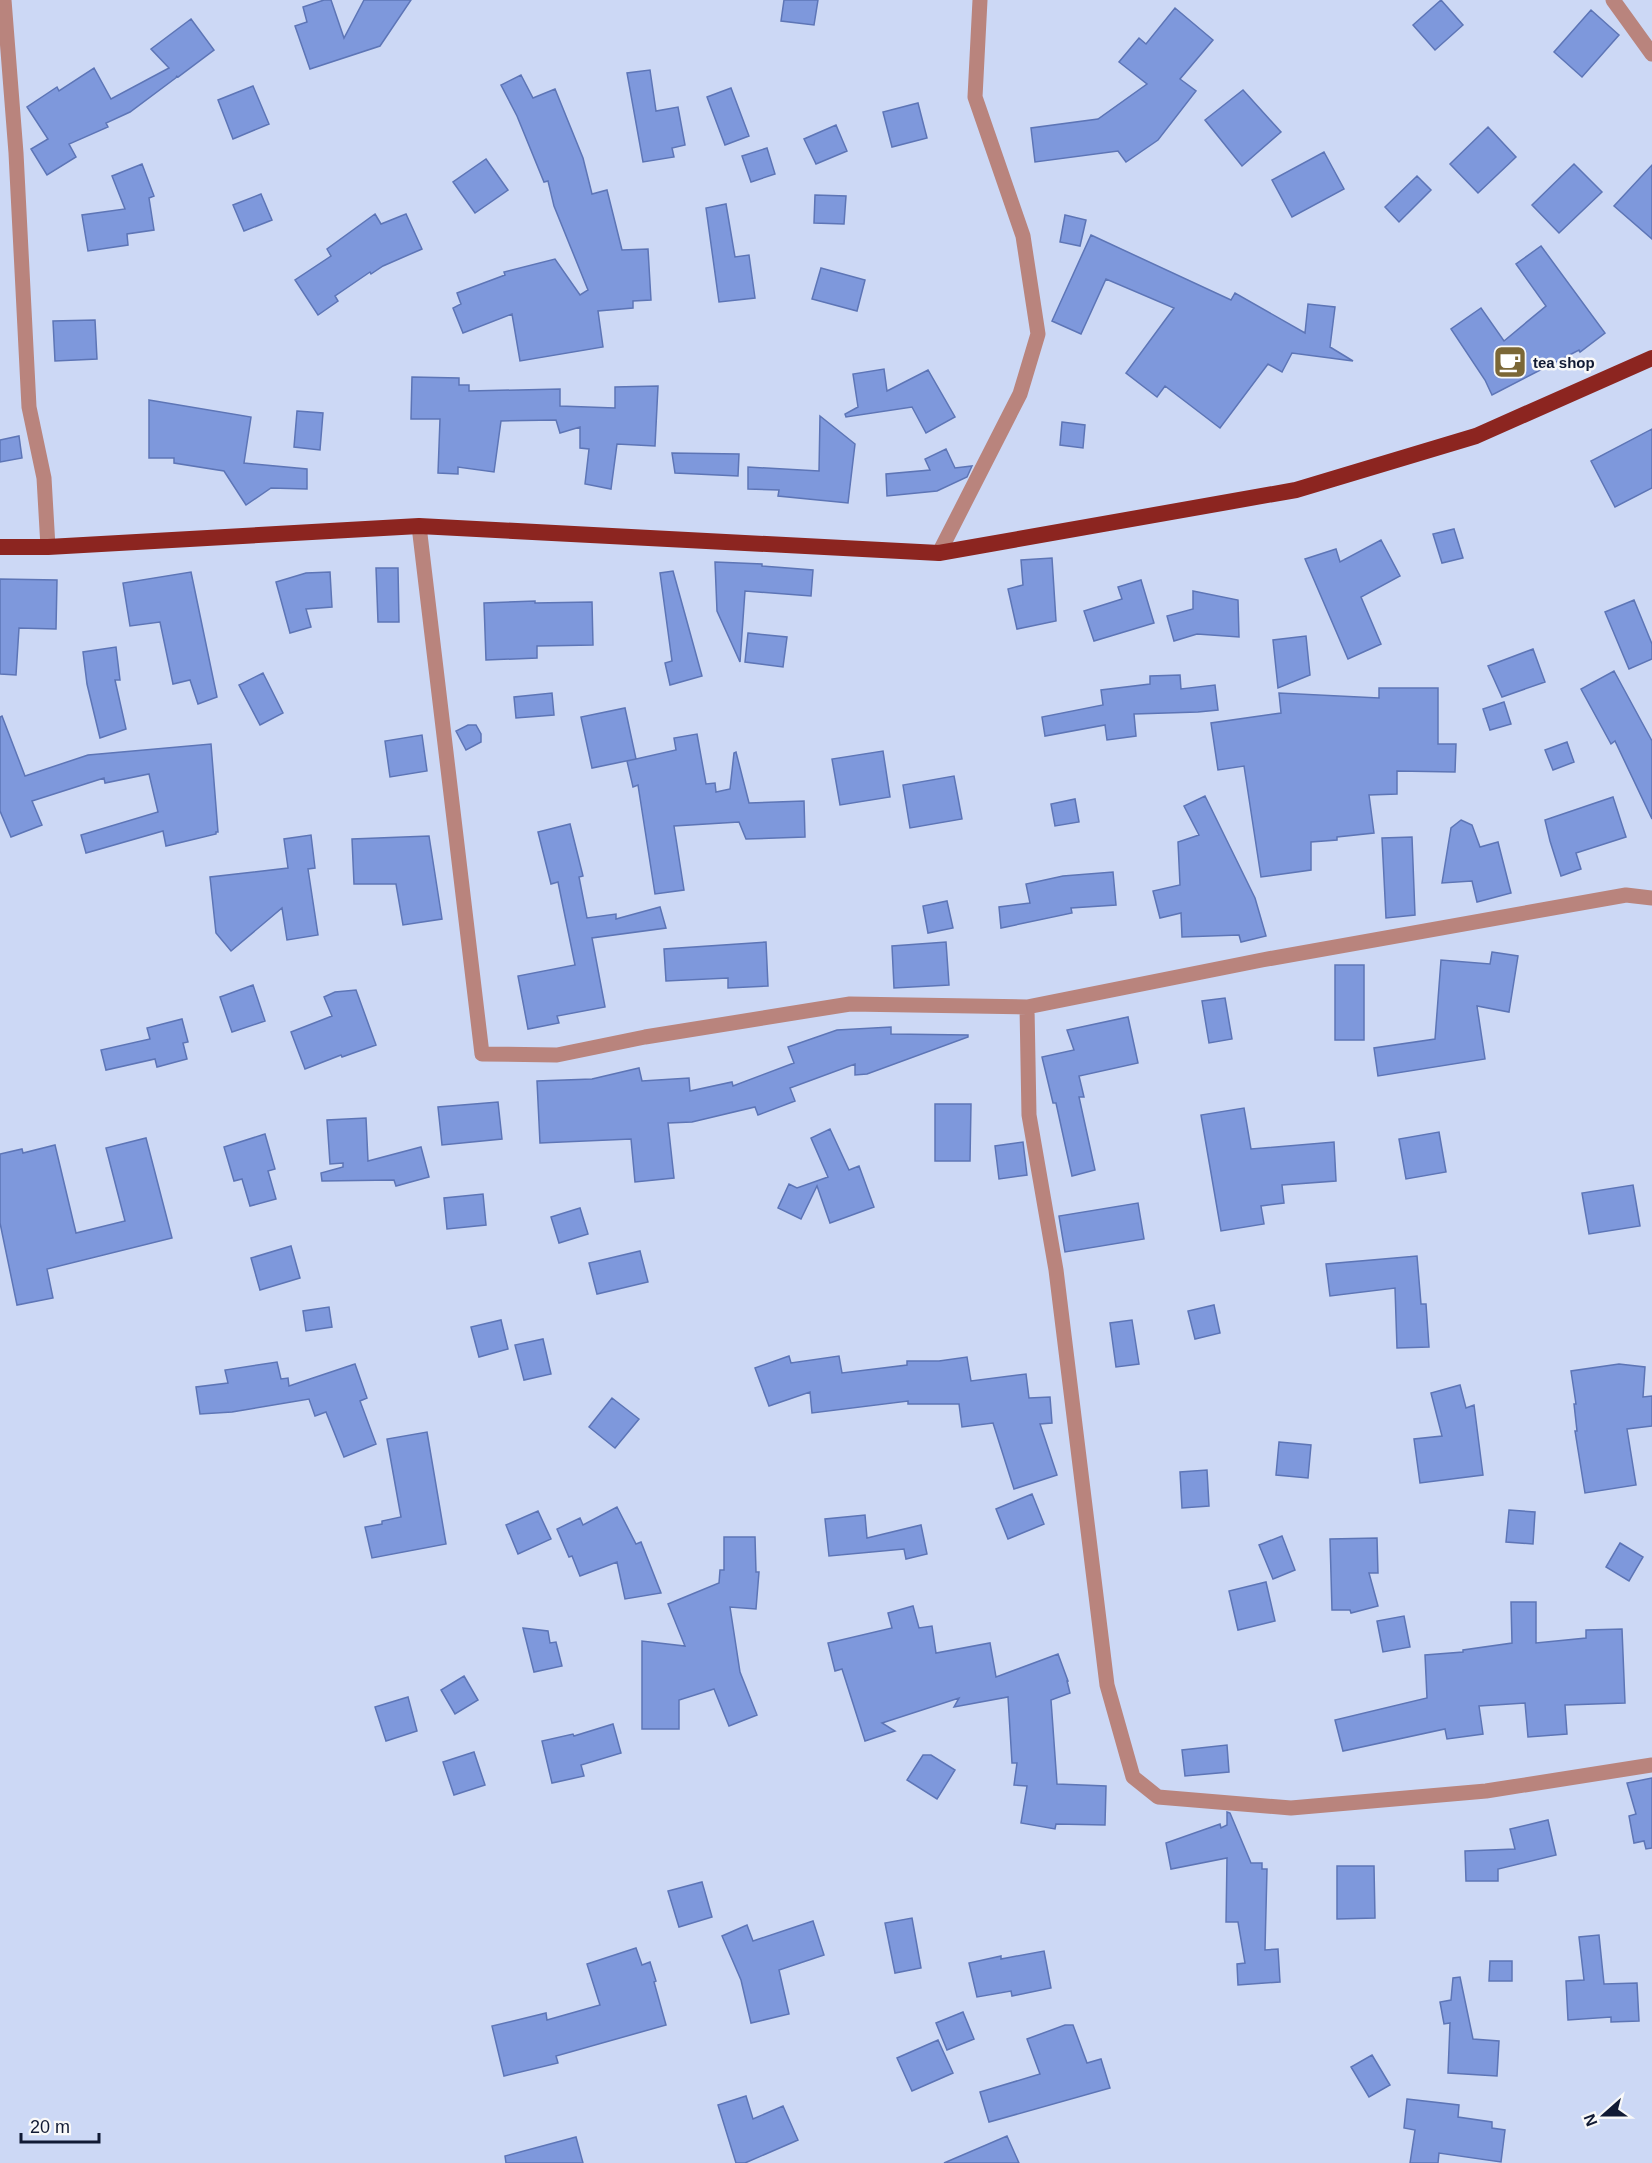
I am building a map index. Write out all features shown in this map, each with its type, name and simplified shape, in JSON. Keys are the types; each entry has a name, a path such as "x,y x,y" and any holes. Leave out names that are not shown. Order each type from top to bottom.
{"highway":[{"path":"0,547 48,547 419,526 939,553 1296,490 1476,436 1652,358"}],"street":[{"path":"3,0 16,153 29,407 44,478 48,547"},
{"path":"939,553 1020,394 1038,334 1023,236 975,97 980,0"},
{"path":"1613,0 1652,54"},
{"path":"419,526 482,1054 557,1055 645,1037 850,1004 1027,1006 1262,960 1626,895 1652,898"},
{"path":"1027,1006 1029,1115 1056,1270 1107,1685 1133,1777 1158,1797 1290,1808 1486,1791 1652,1765"}],"building":[{"path":"331,0 344,38 364,0 411,0 380,46 310,69 295,26 307,22 303,7"},
{"path":"784,0 818,0 814,25 781,21"},
{"path":"1441,0 1463,25 1435,50 1413,25"},
{"path":"1175,8 1213,40 1180,79 1196,91 1158,140 1126,162 1118,151 1035,162 1031,128 1098,119 1147,84 1119,62 1139,38 1146,44"},
{"path":"1591,10 1619,35 1582,77 1554,52"},
{"path":"191,19 214,50 130,112 106,123 108,127 69,144 76,157 47,175 31,149 48,139 27,107 57,87 59,91 94,68 111,99 169,68 151,49"},
{"path":"650,70 656,111 678,107 685,145 672,148 674,157 643,162 627,73"},
{"path":"521,75 533,98 555,89 583,158 592,194 607,190 622,250 648,249 651,300 633,301 633,308 598,311 603,347 520,361 512,314 463,333 453,308 461,304 457,293 505,275 504,272 555,259 580,295 588,290 554,206 548,181 544,182 517,116 501,85"},
{"path":"253,86 269,124 233,139 218,100"},
{"path":"731,88 749,136 725,145 707,97"},
{"path":"1243,90 1281,132 1242,166 1205,120"},
{"path":"918,103 927,138 892,147 883,112"},
{"path":"836,125 847,151 816,164 804,139"},
{"path":"1488,127 1516,157 1478,193 1450,164"},
{"path":"767,148 775,174 751,182 742,156"},
{"path":"1324,152 1344,189 1292,217 1272,180"},
{"path":"486,159 508,190 475,213 453,182"},
{"path":"142,164 154,196 149,198 154,230 127,234 128,245 88,251 82,215 125,209 112,176"},
{"path":"1574,164 1602,192 1559,233 1532,205"},
{"path":"1652,165 1652,239 1614,206"},
{"path":"1417,176 1431,190 1399,222 1385,207"},
{"path":"261,194 272,220 244,231 233,205"},
{"path":"815,195 846,196 844,224 814,223"},
{"path":"726,204 735,257 749,255 755,298 719,302 706,208"},
{"path":"375,214 381,224 406,214 422,249 383,266 371,274 370,272 335,296 338,301 318,315 295,280 331,256 327,249"},
{"path":"1065,215 1086,220 1080,246 1060,242"},
{"path":"1091,235 1231,300 1235,293 1305,333 1308,304 1335,307 1330,347 1353,361 1292,353 1282,372 1268,364 1220,428 1165,386 1157,397 1126,373 1174,308 1106,279 1081,334 1052,321"},
{"path":"1541,246 1605,333 1580,352 1579,350 1492,395 1485,380 1451,329 1481,308 1504,341 1546,306 1516,264"},
{"path":"821,268 865,280 857,311 812,299"},
{"path":"95,320 97,359 55,361 53,321"},
{"path":"884,369 887,391 928,370 955,417 926,433 912,407 846,417 845,414 858,407 853,374"},
{"path":"412,377 459,378 459,385 469,385 469,391 560,389 560,406 615,408 615,387 658,386 655,446 617,444 611,489 585,484 589,449 580,448 580,427 560,433 556,420 501,421 494,472 458,467 458,474 438,473 440,419 411,419"},
{"path":"149,400 251,417 244,463 307,469 307,489 271,488 246,505 224,471 174,463 174,458 149,458"},
{"path":"297,411 323,413 320,450 294,447"},
{"path":"820,416 855,444 848,503 778,496 779,490 748,489 748,467 819,471"},
{"path":"1062,422 1085,425 1083,448 1060,445"},
{"path":"1652,429 1652,488 1615,507 1591,461"},
{"path":"19,436 22,458 0,462 0,440"},
{"path":"946,449 955,468 972,466 967,477 937,491 887,496 886,474 930,470 925,459"},
{"path":"672,453 739,454 738,476 675,473"},
{"path":"1454,529 1463,558 1442,563 1433,534"},
{"path":"1381,540 1400,576 1361,597 1381,644 1348,659 1305,559 1336,549 1340,562"},
{"path":"1052,558 1056,621 1017,629 1008,589 1023,585 1021,560"},
{"path":"715,562 762,564 762,566 813,570 811,596 745,591 740,662 717,611"},
{"path":"376,568 398,568 399,622 378,622"},
{"path":"673,571 702,676 670,685 665,663 672,661 660,573"},
{"path":"191,572 217,697 198,704 190,680 173,684 160,622 130,626 123,583"},
{"path":"330,572 332,607 306,609 311,627 290,633 276,582 306,573"},
{"path":"0,579 57,580 56,629 19,628 16,675 0,674"},
{"path":"1141,580 1154,623 1094,641 1084,611 1122,599 1118,587"},
{"path":"1193,591 1238,600 1239,637 1197,634 1174,641 1167,616 1193,609"},
{"path":"1634,600 1652,644 1652,659 1629,669 1605,612"},
{"path":"535,601 535,603 592,602 593,645 537,646 537,658 486,660 484,603"},
{"path":"748,633 787,637 783,667 745,662"},
{"path":"1306,636 1310,675 1278,688 1273,640"},
{"path":"116,647 120,680 115,680 126,729 100,738 87,684 83,652"},
{"path":"1533,649 1545,682 1502,697 1488,666"},
{"path":"1614,671 1652,741 1652,819 1615,741 1611,744 1581,689"},
{"path":"263,673 283,713 260,725 239,685"},
{"path":"1180,675 1181,689 1215,685 1218,710 1134,714 1136,736 1107,740 1105,725 1045,736 1042,717 1103,705 1101,690 1150,684 1150,676"},
{"path":"1379,688 1438,688 1438,744 1456,744 1455,772 1397,771 1397,794 1369,795 1374,833 1311,842 1311,870 1261,877 1244,766 1218,770 1211,723 1281,713 1279,693 1379,698"},
{"path":"552,693 554,715 516,718 514,697"},
{"path":"1504,702 1511,724 1490,730 1483,709"},
{"path":"625,708 636,759 592,768 581,717"},
{"path":"2,716 25,776 88,755 211,744 218,832 166,846 163,831 86,853 81,835 158,812 149,774 105,783 104,778 32,801 42,825 11,837 0,811 0,717"},
{"path":"468,725 476,725 481,734 481,742 466,750 456,731"},
{"path":"697,734 706,784 715,783 716,792 730,789 734,753 736,752 749,803 804,801 805,837 746,839 739,822 674,826 684,890 655,894 638,785 633,787 627,761 676,750 674,738"},
{"path":"422,735 427,771 390,777 385,741"},
{"path":"1567,742 1574,762 1553,770 1545,750"},
{"path":"883,751 890,797 840,805 832,759"},
{"path":"954,776 962,819 910,828 903,785"},
{"path":"1205,796 1255,898 1266,936 1241,942 1239,935 1182,937 1181,913 1160,918 1153,891 1180,885 1178,842 1199,835 1184,806"},
{"path":"1613,797 1626,837 1576,853 1581,869 1561,876 1545,820"},
{"path":"1075,799 1079,822 1055,826 1051,804"},
{"path":"1461,820 1472,825 1480,847 1498,842 1511,893 1477,902 1472,881 1442,883 1451,828"},
{"path":"570,824 583,876 579,877 587,918 616,914 616,919 660,907 666,928 592,938 605,1007 557,1016 559,1023 528,1029 518,976 575,965 558,882 551,884 538,832"},
{"path":"311,835 315,868 308,869 318,935 287,940 282,908 231,951 216,933 210,877 288,868 284,839"},
{"path":"429,836 442,919 403,925 396,884 354,884 352,839"},
{"path":"1412,837 1415,915 1386,918 1382,838"},
{"path":"1113,872 1116,905 1071,908 1072,913 1001,928 999,907 1030,903 1026,884 1063,876"},
{"path":"947,901 953,928 928,933 923,906"},
{"path":"766,942 768,986 728,988 728,978 666,981 664,949"},
{"path":"946,942 949,985 894,988 892,946"},
{"path":"1492,952 1518,956 1509,1012 1477,1006 1485,1059 1378,1076 1374,1048 1435,1039 1441,960 1490,964"},
{"path":"1335,965 1364,965 1364,1040 1335,1040"},
{"path":"253,985 265,1021 232,1032 220,997"},
{"path":"356,990 376,1045 305,1069 291,1032 332,1016 324,997 335,992"},
{"path":"1225,998 1232,1039 1209,1043 1202,1001"},
{"path":"1128,1017 1138,1063 1079,1076 1084,1097 1079,1097 1095,1170 1072,1176 1056,1103 1053,1103 1042,1057 1074,1050 1067,1030"},
{"path":"182,1019 188,1042 183,1043 187,1059 157,1067 155,1059 106,1070 101,1050 150,1039 147,1028"},
{"path":"891,1027 891,1034 968,1035 968,1037 867,1074 855,1075 855,1064 790,1088 795,1101 758,1115 755,1107 692,1122 668,1123 674,1178 635,1182 631,1139 540,1143 537,1081 592,1079 639,1068 642,1081 689,1078 690,1091 732,1082 733,1086 794,1063 788,1047 837,1030"},
{"path":"498,1102 502,1139 442,1145 438,1107"},
{"path":"935,1104 971,1104 970,1161 935,1161"},
{"path":"1244,1108 1251,1149 1334,1142 1336,1181 1282,1185 1284,1203 1261,1206 1264,1224 1221,1231 1201,1115"},
{"path":"366,1118 368,1161 421,1147 429,1177 396,1186 394,1180 322,1181 321,1173 343,1167 343,1163 330,1164 327,1120"},
{"path":"830,1129 849,1170 859,1166 874,1207 830,1223 817,1186 801,1219 778,1208 789,1184 797,1188 828,1177 811,1138"},
{"path":"1439,1132 1446,1172 1406,1179 1399,1139"},
{"path":"265,1134 275,1169 268,1171 276,1199 250,1206 242,1179 234,1181 224,1147"},
{"path":"146,1138 172,1238 47,1269 53,1298 17,1305 0,1223 0,1154 22,1149 23,1153 55,1145 76,1233 125,1221 106,1148"},
{"path":"1023,1142 1027,1175 999,1179 995,1146"},
{"path":"1633,1185 1640,1226 1589,1234 1582,1193"},
{"path":"483,1194 486,1225 447,1229 444,1198"},
{"path":"1138,1203 1144,1239 1065,1252 1059,1216"},
{"path":"580,1208 588,1234 559,1243 551,1217"},
{"path":"291,1246 300,1278 260,1290 251,1258"},
{"path":"640,1251 648,1282 597,1294 589,1263"},
{"path":"1417,1256 1421,1304 1426,1304 1429,1347 1397,1348 1395,1288 1330,1296 1326,1264"},
{"path":"1214,1305 1220,1333 1195,1339 1188,1311"},
{"path":"329,1307 332,1327 306,1331 303,1311"},
{"path":"501,1320 508,1349 479,1357 471,1327"},
{"path":"1132,1320 1139,1364 1116,1367 1110,1323"},
{"path":"543,1339 551,1374 524,1380 515,1345"},
{"path":"789,1356 791,1363 839,1356 842,1373 907,1365 907,1361 939,1361 967,1357 971,1381 1026,1374 1029,1398 1050,1397 1052,1423 1040,1424 1057,1475 1014,1489 993,1423 962,1427 959,1404 908,1404 908,1401 812,1413 810,1392 769,1406 755,1368"},
{"path":"277,1362 281,1379 288,1378 289,1386 355,1364 367,1398 360,1401 376,1444 344,1457 326,1412 315,1416 309,1399 232,1412 200,1414 196,1387 228,1383 225,1370"},
{"path":"1619,1364 1645,1367 1643,1397 1652,1396 1652,1426 1627,1429 1636,1485 1585,1493 1575,1431 1577,1431 1574,1404 1576,1404 1571,1371"},
{"path":"1460,1385 1466,1408 1474,1405 1483,1475 1420,1483 1414,1439 1442,1436 1431,1393"},
{"path":"612,1398 639,1419 615,1448 589,1427"},
{"path":"427,1432 446,1544 372,1558 365,1527 401,1517 387,1439"},
{"path":"1279,1442 1311,1445 1308,1478 1276,1475"},
{"path":"1207,1470 1209,1506 1182,1508 1180,1472"},
{"path":"1032,1494 1044,1524 1008,1539 996,1509"},
{"path":"617,1507 636,1544 641,1542 661,1593 625,1599 617,1562 580,1576 572,1556 569,1557 557,1529 580,1518 583,1525"},
{"path":"1509,1510 1535,1512 1533,1544 1506,1542"},
{"path":"538,1511 551,1539 518,1554 506,1525"},
{"path":"865,1515 867,1538 921,1525 927,1554 906,1559 904,1549 829,1556 825,1519"},
{"path":"1282,1536 1295,1570 1273,1579 1259,1545"},
{"path":"724,1537 755,1537 756,1572 759,1572 756,1609 730,1607 740,1672 757,1715 729,1726 714,1689 679,1700 679,1729 642,1729 642,1641 685,1646 668,1604 719,1583 720,1570 724,1570"},
{"path":"1377,1538 1378,1573 1369,1573 1378,1606 1351,1613 1350,1610 1332,1610 1330,1539"},
{"path":"1620,1543 1643,1557 1629,1581 1606,1567"},
{"path":"1266,1582 1275,1621 1238,1630 1229,1591"},
{"path":"1511,1602 1536,1602 1536,1643 1586,1638 1586,1630 1622,1629 1625,1703 1565,1705 1567,1734 1528,1737 1525,1703 1479,1706 1483,1734 1447,1739 1445,1729 1343,1751 1335,1720 1427,1698 1425,1655 1463,1652 1463,1650 1512,1643"},
{"path":"913,1606 919,1628 932,1626 936,1653 990,1643 996,1677 1058,1654 1070,1693 1051,1700 1057,1784 1106,1786 1105,1825 1056,1824 1055,1829 1021,1823 1027,1786 1014,1785 1017,1763 1012,1763 1008,1697 954,1707 959,1698 882,1723 895,1731 865,1741 842,1669 835,1671 828,1643 892,1628 888,1613"},
{"path":"1404,1616 1410,1647 1383,1652 1377,1621"},
{"path":"523,1628 548,1631 550,1643 556,1642 562,1666 534,1672"},
{"path":"464,1676 478,1700 455,1714 441,1690"},
{"path":"408,1697 417,1731 386,1741 375,1707"},
{"path":"613,1724 621,1753 581,1765 584,1776 552,1783 542,1741 573,1734 574,1736"},
{"path":"1227,1745 1229,1772 1185,1776 1182,1750"},
{"path":"474,1752 485,1785 454,1795 443,1762"},
{"path":"923,1755 931,1755 955,1770 937,1799 907,1780"},
{"path":"1652,1778 1652,1848 1646,1849 1644,1841 1634,1843 1629,1816 1636,1814 1627,1783"},
{"path":"1227,1812 1230,1813 1251,1863 1262,1863 1262,1869 1267,1869 1265,1950 1278,1949 1280,1982 1238,1985 1237,1964 1245,1963 1238,1922 1226,1922 1227,1858 1171,1869 1166,1843 1220,1824 1221,1828 1227,1825"},
{"path":"1548,1820 1556,1855 1498,1869 1498,1881 1466,1881 1465,1851 1515,1849 1510,1829"},
{"path":"1337,1866 1374,1866 1375,1918 1337,1919"},
{"path":"702,1882 712,1917 679,1927 668,1891"},
{"path":"912,1918 921,1968 895,1973 885,1923"},
{"path":"813,1921 824,1955 779,1970 789,2014 751,2023 741,1980 722,1936 747,1925 753,1941"},
{"path":"1599,1935 1604,1984 1637,1983 1639,2021 1611,2022 1611,2017 1568,2020 1566,1981 1584,1980 1579,1937"},
{"path":"636,1948 642,1965 650,1962 666,2025 556,2056 558,2063 504,2076 492,2026 546,2013 547,2020 600,2005 587,1964"},
{"path":"1044,1951 1051,1988 1012,1996 1011,1991 977,1997 969,1963 1001,1956 1001,1959"},
{"path":"1490,1961 1512,1961 1512,1981 1489,1981"},
{"path":"1460,1977 1473,2039 1499,2041 1497,2076 1448,2073 1450,2023 1444,2024 1440,2002 1451,2000 1453,1978"},
{"path":"963,2012 974,2039 947,2050 936,2023"},
{"path":"1065,2025 1073,2025 1087,2063 1101,2059 1110,2088 989,2122 980,2092 1040,2074 1027,2039"},
{"path":"938,2040 953,2073 912,2091 897,2058"},
{"path":"1372,2055 1390,2085 1369,2097 1351,2067"},
{"path":"746,2096 753,2119 783,2106 798,2140 745,2163 736,2163 718,2105"},
{"path":"1407,2099 1459,2105 1458,2117 1492,2122 1492,2128 1505,2130 1501,2162 1439,2153 1438,2163 1410,2163 1415,2130 1404,2128"},
{"path":"1007,2136 1019,2163 944,2163"},
{"path":"576,2137 583,2163 506,2163 505,2156"}],"place":[{"name":"tea shop","path":"1510,362"}]}
